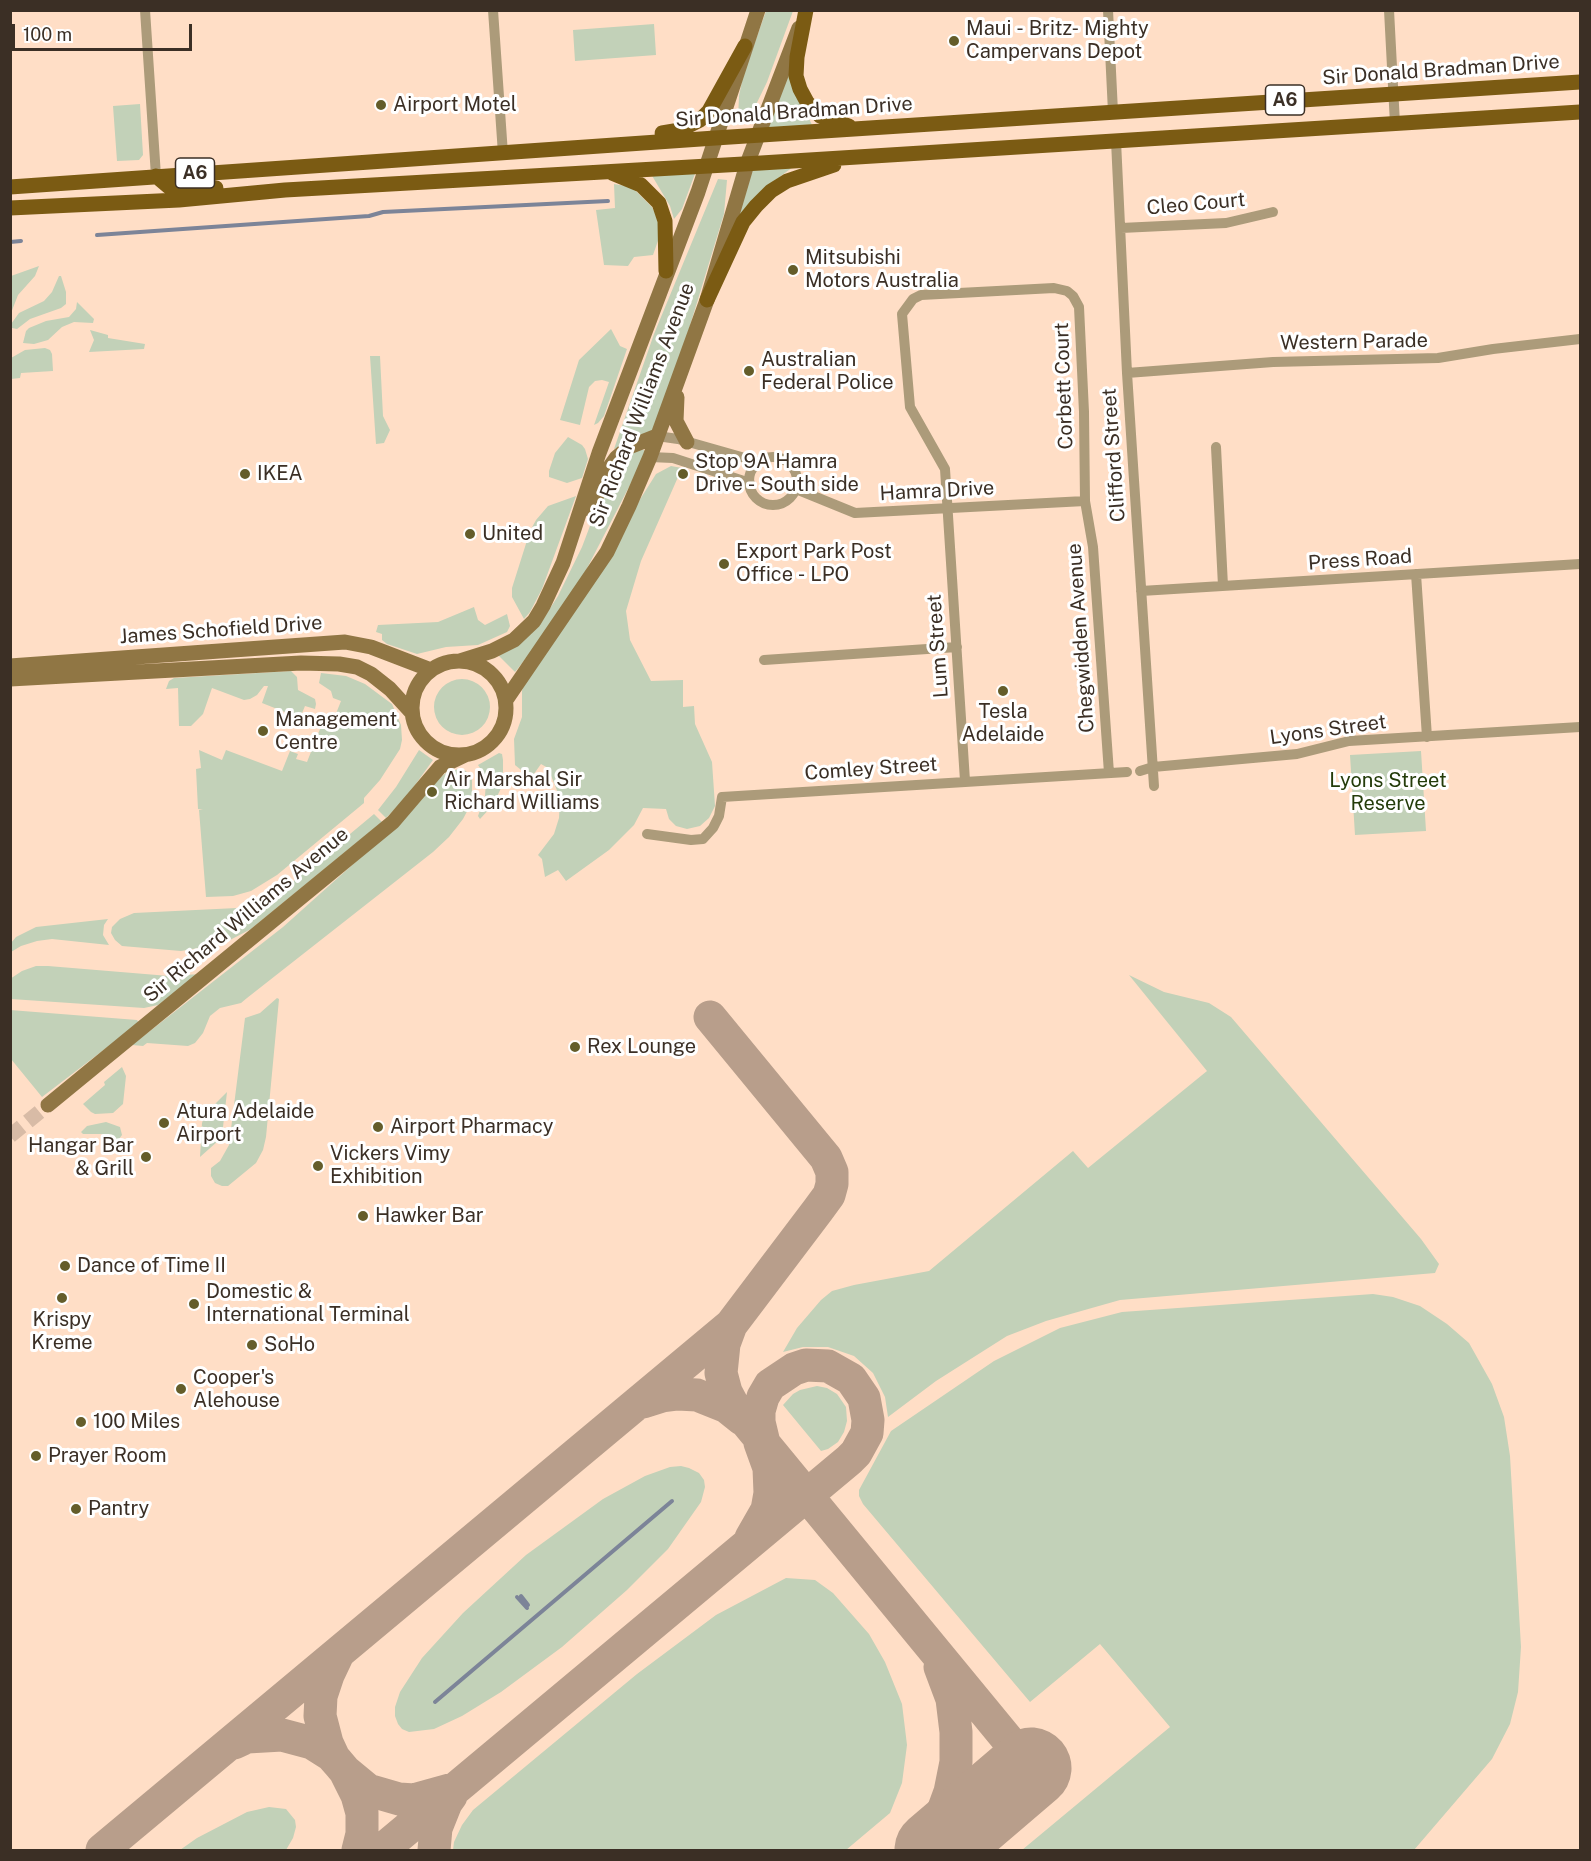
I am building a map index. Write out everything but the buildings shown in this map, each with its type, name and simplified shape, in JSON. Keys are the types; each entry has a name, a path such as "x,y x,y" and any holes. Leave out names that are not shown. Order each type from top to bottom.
{"main road":[{"name":"Sir Richard Williams Avenue","path":"460,661 503,646 524,631 543,606 563,563 599,453 716,138 758,10"},
{"path":"806,10 796,76 800,88 807,102 820,116 836,123 858,128"},
{"name":"Sir Richard Williams Avenue","path":"506,700 607,552 629,506 650,457 706,300 757,135 806,10"},
{"path":"588,147 680,130 700,120 709,111 745,46"},
{"name":"Sir Donald Bradman Drive","path":"10,187 858,128 1581,82"},
{"name":"A6","path":"10,208 179,200 285,190 881,156 1580,112"},
{"path":"706,300 743,222 771,191 787,181 815,170 881,156"},
{"path":"609,172 641,185 659,202 664,221 666,271"},
{"path":"156,176 169,187 285,190"},
{"path":"680,373 675,411 680,430 687,442"},
{"path":"563,563 585,525 606,472 629,447 657,436"},
{"name":"James Schofield Drive","path":"10,666 345,642 371,646 431,670"},
{"path":"460,661 485,668 495,676 502,688 507,711 501,731 486,747 467,754 445,753 427,743 416,728 412,713 413,696 416,689 431,670 440,665 460,661"},
{"name":"James Schofield Drive","path":"10,679 301,663 339,664 357,667 371,674 390,689 412,713"},
{"name":"Sir Richard Williams Avenue","path":"48,1105 393,822 440,767 467,754"}],"street":[{"path":"145,10 156,176"},
{"path":"493,10 503,154"},
{"path":"1108,10 1113,112"},
{"path":"1389,10 1395,124"},
{"path":"1580,112 1581,123"},
{"name":"Clifford Street","path":"1116,141 1127,373 1154,786"},
{"name":"Cleo Court","path":"1121,228 1226,223 1273,212"},
{"name":"Corbett Court","path":"948,508 945,469 910,407 902,314 913,299 921,295 1054,288 1066,291 1073,296 1079,307 1085,501"},
{"name":"Western Parade","path":"1127,373 1273,362 1438,358 1581,339"},
{"path":"657,436 759,462"},
{"path":"1216,447 1223,586"},
{"path":"650,457 673,458 750,483"},
{"path":"774,457 788,462 796,474 795,489 786,501 771,504 758,499 750,483 754,467 759,462 774,457"},
{"name":"Hamra Drive","path":"795,489 855,513 1085,501"},
{"name":"Chegwidden Avenue","path":"1085,501 1093,547 1109,773"},
{"name":"Lum Street","path":"948,508 965,781"},
{"name":"Press Road","path":"1141,591 1581,564"},
{"path":"1416,574 1427,736"},
{"path":"764,660 957,647"},
{"name":"Lyons Street","path":"1140,771 1153,767 1297,754 1349,741 1581,727"},
{"name":"Comley Street","path":"647,834 691,840 703,839 713,828 719,816 722,797 1126,772"}],"green space":[{"path":"766,11 793,11 767,82 749,119 738,120 743,76"},
{"path":"654,24 656,55 575,61 573,30"},
{"path":"787,72 812,125 769,128 767,126"},
{"path":"140,104 143,155 139,160 117,161 113,106"},
{"path":"754,167 793,167 762,190 730,238 741,198"},
{"path":"696,171 682,209 674,219 670,206 651,174"},
{"path":"718,179 727,180 724,214 688,332 653,432 614,449 654,334"},
{"path":"614,184 635,190 652,207 657,216 660,235 653,255 634,257 628,266 604,265 596,210 615,208"},
{"path":"39,266 35,276 18,295 11,313 11,276"},
{"path":"61,276 66,292 66,304 30,319 17,329 12,328 11,324 19,313 44,301 52,292"},
{"path":"77,302 94,319 93,323 74,322 62,327 48,340 34,344 23,343 29,328 46,321 69,317 76,309"},
{"path":"611,329 620,346 627,349 604,416 594,425 609,382 602,380 595,381 589,387 580,425 560,420 579,360"},
{"path":"90,330 108,335 108,338 145,344 144,349 89,352 94,340"},
{"path":"45,348 52,354 53,371 21,373 20,378 11,379 11,358 25,350"},
{"path":"370,356 380,356 383,416 390,430 384,443 376,444"},
{"path":"568,437 582,445 588,459 582,478 567,483 549,477 549,471 555,453"},
{"path":"640,448 647,452 583,576 547,632 515,672 497,654 538,627 558,596 582,547 607,481 626,456"},
{"path":"671,466 682,468 641,561 626,611 630,640 651,681 683,680 683,707 694,706 695,724 712,762 715,806 709,818 700,826 687,829 676,826 669,819 666,809 643,808 634,825 609,850 566,881 558,870 545,877 542,859 538,855 554,834 559,818 560,798 548,768 541,764 531,778 515,765 514,739 522,717 524,683 656,474"},
{"path":"576,496 542,589 524,619 512,597 512,588 530,531 548,506"},
{"path":"474,607 478,620 485,625 507,614 510,626 507,632 478,645 446,647 417,654 387,644 382,640 382,634 376,632 378,625 438,622"},
{"path":"291,671 297,677 298,690 315,699 316,704 315,709 305,706 300,718 262,703 268,686 264,686 257,695 244,700 212,688 203,714 191,726 179,726 178,688 166,689 169,681 174,678"},
{"path":"321,673 346,676 365,684 392,704 401,725 400,749 380,780 364,798 364,803 277,875 251,891 233,896 206,897 199,810 203,810 198,809 196,769 201,768 199,750 222,760 226,750 282,771 290,751 298,754 296,759 307,762 324,719 327,716 335,716 341,701 333,698 331,691 319,683"},
{"path":"457,679 467,679 482,687 488,696 490,707 488,718 482,727 467,735 457,735 446,730 439,723 434,712 434,702 439,691 446,684"},
{"path":"419,750 433,760 405,799 386,818 378,810 396,787"},
{"name":"Lyons Street Reserve","path":"1421,751 1426,831 1355,835 1350,755"},
{"path":"499,753 502,754 503,760 503,784 493,805 480,819 478,816 485,796 486,781 478,765"},
{"path":"459,769 466,771 472,779 472,802 463,819 449,837 433,852 241,1003 220,1008 210,1016 203,1033 195,1043 188,1046 147,1043 143,1046 132,1045 283,927 408,815 436,781 447,772"},
{"path":"374,814 382,822 251,929 230,940 217,945 181,951 122,946 111,933 112,927 120,919 134,913 237,908 269,899"},
{"path":"108,919 104,925 103,935 109,945 52,939 21,946 11,952 11,943 16,937 36,927"},
{"path":"36,966 169,976 201,974 158,1005 144,1008 11,999 10,979"},
{"path":"1129,975 1164,992 1209,1003 1231,1017 1421,1239 1439,1264 1435,1273 1120,1300 1046,1321 1007,1336 936,1381 888,1417 885,1397 873,1373 854,1356 828,1347 803,1347 783,1352 797,1328 821,1300 832,1291 929,1271 1073,1151 1088,1168 1207,1071"},
{"path":"277,998 279,999 263,1150 256,1163 228,1186 222,1186 215,1183 211,1176 211,1168 220,1161 229,1145 245,1018 260,1013"},
{"path":"10,1010 137,1020 139,1023 42,1097 11,1059"},
{"path":"122,1067 126,1076 123,1104 113,1113 95,1114 91,1112 83,1104"},
{"path":"227,1092 223,1127 218,1141 200,1157 202,1123 205,1114"},
{"path":"106,1122 120,1127 122,1135 119,1139 114,1140 103,1134 83,1134 81,1132 87,1126"},
{"path":"1373,1294 1393,1297 1420,1306 1447,1324 1469,1343 1492,1384 1504,1417 1510,1456 1521,1647 1518,1692 1510,1724 1492,1759 1414,1850 1022,1850 1170,1727 1100,1644 1030,1702 863,1504 859,1490 891,1431 994,1361 1060,1328 1122,1312"},
{"path":"817,1386 827,1388 837,1394 846,1407 847,1421 838,1442 821,1451 783,1405 800,1390"},
{"path":"681,1466 699,1473 704,1480 705,1487 701,1502 668,1549 627,1590 562,1647 501,1692 462,1716 434,1729 409,1732 402,1729 395,1716 395,1707 400,1692 422,1658 463,1613 526,1555 603,1499 645,1476 670,1467"},
{"path":"786,1578 815,1580 833,1593 869,1634 885,1662 902,1704 907,1745 902,1783 890,1813 846,1850 453,1850 462,1825 473,1810 637,1674 716,1615"},
{"path":"269,1807 286,1809 295,1820 293,1838 286,1850 180,1850 197,1838 247,1812"}],"waterway":[{"path":"97,235 369,216 383,212 608,201"},
{"path":"10,242 21,241"},
{"path":"435,1702 672,1501"},
{"path":"521,1596 528,1605"},
{"path":"517,1597 527,1608"}],"taxiway":[{"path":"102,1850 731,1325 829,1195 832,1172 826,1158 710,1017"},
{"path":"731,1325 724,1344 721,1373 726,1392 734,1407 1031,1768"},
{"path":"382,1850 849,1460 856,1453 867,1433 868,1420 864,1398 851,1379 828,1366 806,1365 794,1369 770,1385 763,1397 759,1422 764,1443"},
{"path":"643,1402 662,1396 697,1395 727,1407 742,1419"},
{"path":"751,1538 767,1510 770,1493 769,1468 760,1443"},
{"path":"337,1656 321,1696 320,1716 327,1743 334,1758 345,1771 368,1790 399,1799 414,1800 450,1790"},
{"path":"924,1850 935,1833 950,1792 956,1762 956,1732 952,1699 940,1667"},
{"path":"234,1743 247,1737 282,1735 312,1743 331,1755 345,1771 357,1795 362,1813 362,1834 358,1850"},
{"path":"434,1850 436,1828 451,1796"}],"runway":[{"path":"935,1850 1031,1768"}],"tunnel":[{"path":"10,1136 48,1105"}],"place":[{"name":"Maui - Britz- Mighty Campervans Depot","path":"954,41"},
{"name":"Airport Motel","path":"381,105"},
{"name":"Mitsubishi Motors Australia","path":"793,270"},
{"name":"Australian Federal Police","path":"749,371"},
{"name":"IKEA","path":"245,474"},
{"name":"Stop 9A Hamra Drive - South side","path":"683,474"},
{"name":"United","path":"470,534"},
{"name":"Export Park Post Office - LPO","path":"724,564"},
{"name":"Tesla Adelaide","path":"1003,691"},
{"name":"Management Centre","path":"263,731"},
{"name":"Air Marshal Sir Richard Williams","path":"432,792"},
{"name":"Rex Lounge","path":"575,1047"},
{"name":"Atura Adelaide Airport","path":"164,1123"},
{"name":"Airport Pharmacy","path":"378,1127"},
{"name":"Hangar Bar & Grill","path":"146,1157"},
{"name":"Vickers Vimy Exhibition","path":"318,1166"},
{"name":"Hawker Bar","path":"363,1216"},
{"name":"Dance of Time II","path":"65,1266"},
{"name":"Krispy Kreme","path":"62,1298"},
{"name":"Domestic & International Terminal","path":"194,1304"},
{"name":"SoHo","path":"252,1345"},
{"name":"Cooper's Alehouse","path":"181,1389"},
{"name":"100 Miles","path":"81,1422"},
{"name":"Prayer Room","path":"36,1456"},
{"name":"Pantry","path":"76,1509"}]}
